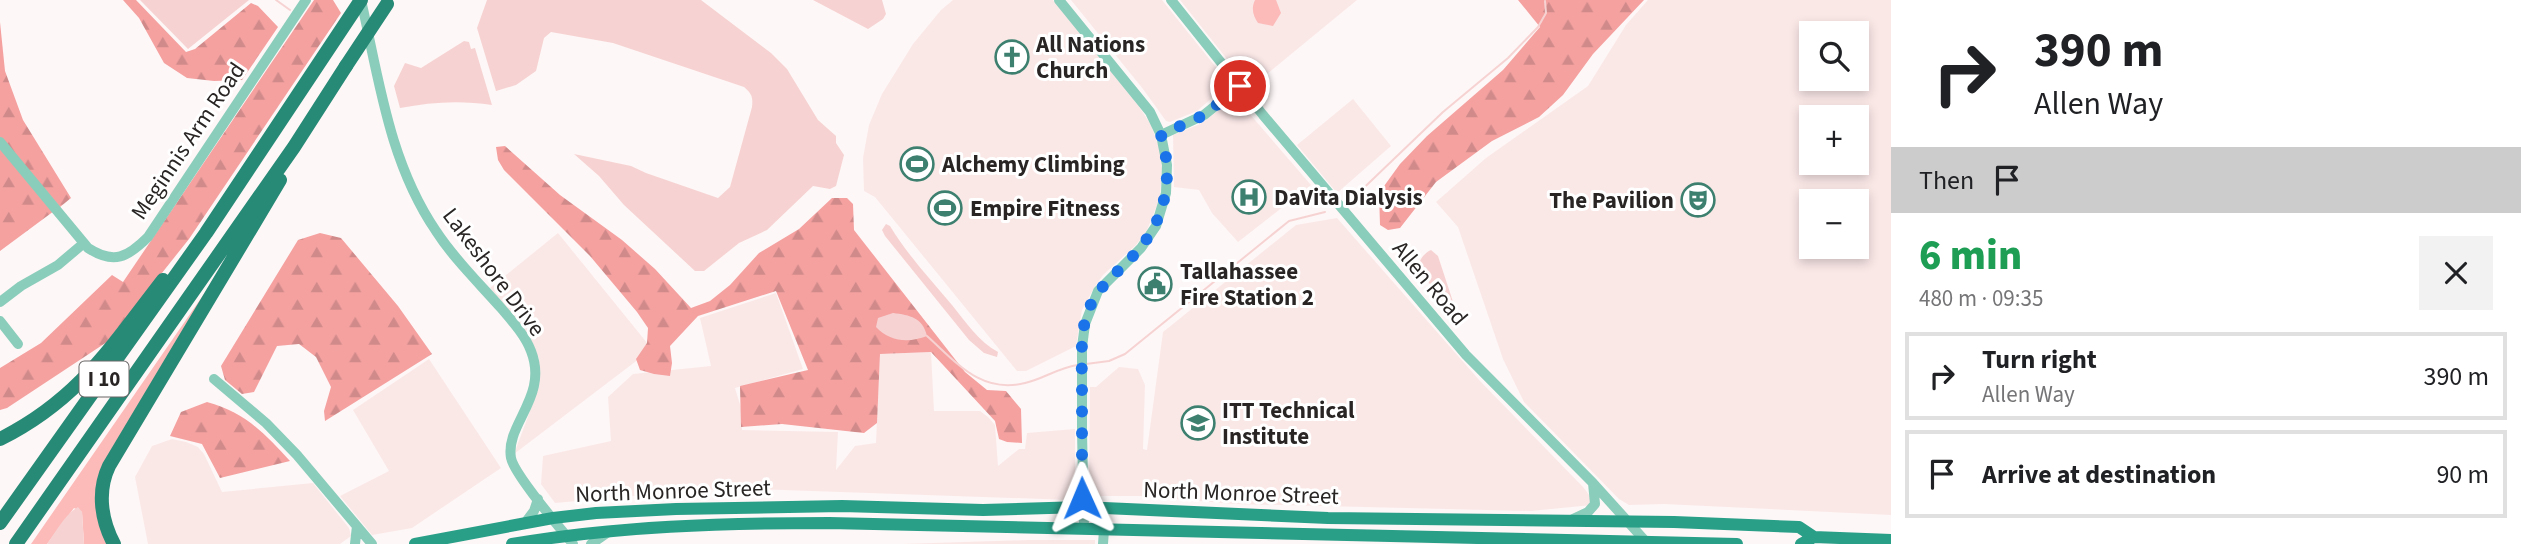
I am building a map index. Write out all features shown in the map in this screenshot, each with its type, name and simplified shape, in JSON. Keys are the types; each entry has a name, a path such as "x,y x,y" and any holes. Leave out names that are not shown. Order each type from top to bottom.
{"highway":[{"name":"I 10","path":"0,523 206,233 361,0"},
{"name":"I 10","path":"16,544 107,418 294,147 388,2"},
{"path":"114,544 106,523 102,500 104,476 108,466 277,187 294,147"},
{"path":"0,439 41,416 88,375 173,267 206,233"}],"main road":[{"name":"North Monroe Street","path":"415,544 553,518 695,509 828,506 946,509 1082,507 1328,518 1799,527 1814,537 1891,540"},
{"path":"828,506 835,523"},
{"path":"835,523 842,506"},
{"path":"692,524 695,509"},
{"path":"942,525 946,509"},
{"path":"962,526 963,509"},
{"path":"1194,512 1194,532"},
{"path":"1430,520 1430,537"},
{"name":"North Monroe Street","path":"512,544 569,540 614,530 692,524 835,523 1194,532 1328,540 1430,537 1737,544"},
{"path":"1801,544 1814,537"}],"street":[{"name":"Meginnis Arm Road","path":"86,245 106,257 118,257 134,250 148,237 306,0"},
{"name":"Lakeshore Drive","path":"361,0 390,130 405,177 436,232 522,334 531,351 535,368 534,389 512,443 511,457 516,471 569,540"},
{"path":"1059,0 1139,97 1161,135 1167,165 1166,193 1161,213 1141,248 1098,291 1086,317 1082,347 1084,529"},
{"name":"Allen Road","path":"1171,0 1466,355 1593,483 1647,542"},
{"path":"1161,135 1204,115 1240,86"},
{"path":"0,142 86,245 56,274 39,277 14,290 0,302"},
{"path":"0,321 18,345"},
{"path":"214,379 266,422 290,447 372,544"},
{"path":"1563,521 1582,516 1592,508 1596,499 1593,483"},
{"path":"526,523 538,499"},
{"path":"1328,518 1328,540"},
{"path":"1526,541 1527,522"},
{"path":"355,544 357,526"},
{"path":"591,544 614,530"},
{"path":"1103,544 1104,530"}],"shaded area":[{"path":"140,0 249,0 188,49"},
{"path":"487,0 701,0 771,53 787,69 818,120 836,136 836,143 844,155 836,186 830,189 813,186 767,230 739,243 704,271 695,271 574,154 631,166 718,198 730,187 752,107 749,92 744,87 613,43 551,32 544,38 536,71 516,85 496,91 477,28"},
{"path":"813,0 882,0 886,14 868,29"},
{"path":"953,0 1053,0 1138,105 1151,125 1160,150 1160,198 1147,230 1136,245 1103,275 1094,288 1082,310 1076,346 1026,371 1017,371 875,197 864,191 863,158 869,125 882,94 913,44 941,10"},
{"path":"1071,0 1162,0 1227,81 1227,85 1197,111 1170,122 1166,121"},
{"path":"1180,0 1357,0 1250,88"},
{"path":"1255,0 1276,0 1281,13 1273,26 1258,23 1253,12"},
{"path":"1648,0 1891,0 1891,515 1664,504 1629,505 1619,499 1524,402 1503,359 1458,227 1436,202 1486,158 1588,86 1626,25"},
{"path":"464,41 469,42 471,49 475,48 492,105 446,102 400,108 394,86 405,63 421,68"},
{"path":"1236,98 1311,185 1238,242 1212,213 1199,190 1174,187 1173,135 1200,124"},
{"path":"1353,99 1391,146 1337,193 1297,145"},
{"path":"1337,218 1480,381 1583,487 1590,496 1592,505 1531,511 1235,504 1142,496 1089,496 1090,387 1096,387 1119,367 1138,369 1145,385 1143,449 1147,450 1163,332 1296,225"},
{"path":"886,224 973,331 998,352 997,357 984,353 969,340 885,236 882,230"},
{"path":"558,233 652,349 514,454 539,387 539,359 533,344 490,288"},
{"path":"1431,250 1438,256 1457,314 1444,305 1419,268 1422,258"},
{"path":"224,265 101,469 107,544 84,544 82,512 74,508 47,544 31,544"},
{"path":"776,293 803,369 735,388 742,411 742,430 838,432 836,470 855,446 876,443 880,354 931,352 934,411 980,411 988,417 995,425 998,466 1019,449 1025,449 1027,433 1075,429 1075,491 1070,500 754,489 702,490 555,503 541,484 543,456 611,441 608,397 633,374 711,366 700,318"},
{"path":"893,313 915,318 927,336 900,340 881,332 876,327 878,318"},
{"path":"429,359 501,468 412,528 372,535 340,496 389,471 353,410"},
{"path":"172,439 198,447 222,492 313,483 349,528 351,536 340,544 148,544 135,477 152,446"},
{"path":"78,507 82,512 84,544 47,544 65,519"},
{"path":"1095,540 1095,544 902,544"}],"green space":[{"path":"123,0 136,0 186,52 195,49 251,3 258,6 278,27 242,80 187,78 164,63 139,18"},
{"path":"314,0 333,0 341,13 189,239 107,342 0,410 0,368 41,343 112,275 123,282"},
{"path":"1518,0 1644,0 1593,54 1563,95 1539,117 1492,141 1436,182 1400,228 1388,230 1380,225 1379,193 1400,164 1427,136 1503,70 1540,27"},
{"path":"0,22 5,71 23,120 71,198 60,207 0,137"},
{"path":"505,146 560,195 622,240 655,269 691,308 710,301 730,285 759,253 799,229 832,198 847,198 853,204 854,230 965,372 987,390 1006,391 1021,409 1022,443 999,439 995,421 931,352 880,354 877,423 864,433 782,424 741,427 740,386 808,370 776,291 698,316 670,346 670,376 640,370 636,359 647,343 648,328 590,256 504,170 498,160 496,147"},
{"path":"0,147 54,211 0,251"},
{"path":"320,233 341,238 398,306 432,354 325,421 324,411 331,387 316,357 299,344 277,346 254,392 242,394 225,380 221,366 298,240"},
{"path":"207,402 243,418 290,461 220,478 202,444 170,436 181,412"}],"waterway":[{"path":"276,0 290,10"},
{"path":"1349,202 1443,112 1508,58 1538,27 1546,13 1545,1"},
{"path":"1086,364 1109,361 1125,354 1289,221 1325,212"},
{"path":"927,336 971,374 995,384 1025,383 1077,365"}],"place":[{"name":"All Nations Church","path":"1012,57"},
{"name":"Alchemy Climbing","path":"917,164"},
{"name":"DaVita Dialysis","path":"1249,197"},
{"name":"The Pavilion","path":"1698,200"},
{"name":"Empire Fitness","path":"945,208"},
{"name":"Tallahassee Fire Station 2","path":"1155,284"},
{"name":"ITT Technical Institute","path":"1198,423"}],"route":[{"path":"1082,498 1082,347 1088,312 1098,291 1141,248 1156,226 1167,181 1166,153 1161,135 1204,115 1240,86"}]}
